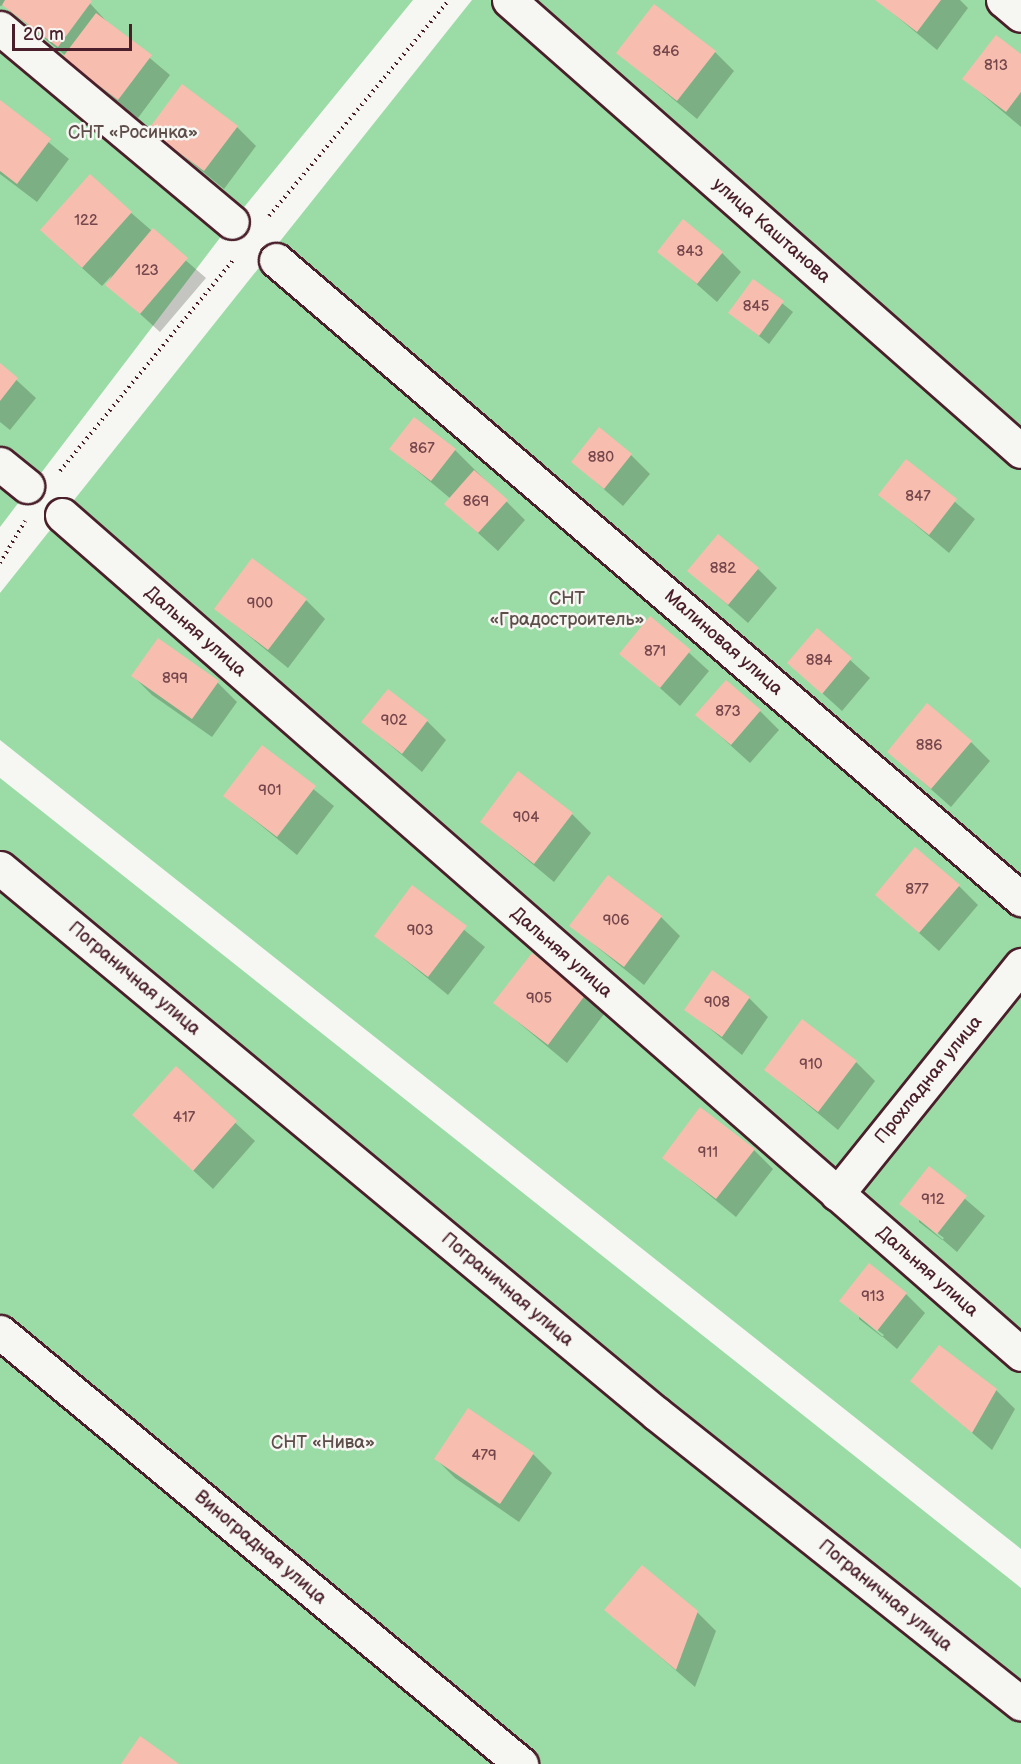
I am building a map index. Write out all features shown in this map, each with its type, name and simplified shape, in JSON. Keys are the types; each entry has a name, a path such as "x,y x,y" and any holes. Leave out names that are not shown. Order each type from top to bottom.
{"street":[{"path":"1002,0 1021,15"},
{"name":"улица Каштанова","path":"515,5 1021,451"},
{"path":"0,28 232,222"},
{"name":"Малиновая улица","path":"276,260 1021,900"},
{"path":"0,464 37,493"},
{"name":"Дальняя улица","path":"62,515 1021,1354"},
{"name":"Пограничная улица","path":"0,868 657,1414 1021,1704"},
{"name":"Прохладная улица","path":"837,1194 1021,965"},
{"name":"Виноградная улица","path":"0,1332 521,1764"}],"path":[{"path":"266,219 449,0"},
{"path":"0,563 37,493 236,256"}],"green space":[{"name":"СНТ «Росинка»","path":"0,0 413,0 232,222 0,527"},
{"name":"СНТ «Градостроитель»","path":"472,0 1021,0 1021,1549 0,740 0,593"},
{"name":"СНТ «Нива»","path":"0,778 1021,1588 1021,1764 0,1764"}],"building":[{"path":"5,0 92,1 58,47 2,5"},
{"path":"875,0 941,0 917,32"},
{"path":"654,4 716,51 677,101 616,53"},
{"path":"96,13 152,55 118,100 62,58"},
{"path":"996,35 1021,54 1021,92 1006,112 962,79"},
{"path":"182,84 238,126 204,171 148,130"},
{"path":"0,100 51,139 17,184 0,171"},
{"path":"90,174 132,212 82,268 40,230"},
{"path":"683,219 723,252 697,284 657,252"},
{"path":"153,228 188,258 140,314 105,285"},
{"path":"753,279 784,301 759,336 728,313"},
{"path":"0,363 18,378 0,401"},
{"path":"414,417 456,449 431,481 389,449"},
{"path":"599,427 632,454 604,489 571,462"},
{"path":"906,459 957,499 929,535 878,495"},
{"path":"474,470 508,500 478,533 444,504"},
{"path":"718,534 759,568 728,605 687,571"},
{"path":"252,558 307,599 268,650 214,609"},
{"path":"650,616 691,650 660,688 619,654"},
{"path":"817,628 852,658 822,694 787,663"},
{"path":"158,638 219,681 192,719 131,676"},
{"path":"726,680 761,710 731,745 695,715"},
{"path":"388,689 428,720 402,754 361,722"},
{"path":"927,703 972,741 931,789 887,752"},
{"path":"262,745 316,786 277,837 223,796"},
{"path":"518,771 573,813 534,864 480,822"},
{"path":"915,847 960,885 919,933 875,895"},
{"path":"608,875 662,916 624,967 569,926"},
{"path":"412,885 467,926 428,977 374,936"},
{"path":"532,953 586,994 548,1045 493,1003"},
{"path":"712,970 750,997 722,1037 684,1010"},
{"path":"802,1019 857,1061 818,1112 764,1070"},
{"path":"176,1066 237,1121 193,1171 132,1115"},
{"path":"700,1107 755,1149 716,1199 662,1158"},
{"path":"929,1166 967,1196 937,1234 899,1204"},
{"path":"869,1263 907,1293 877,1331 839,1301"},
{"path":"939,1345 997,1389 972,1433 910,1381"},
{"path":"468,1408 534,1453 500,1504 434,1459"},
{"path":"642,1565 698,1611 676,1670 604,1610"},
{"path":"140,1736 179,1764 121,1764"}]}
